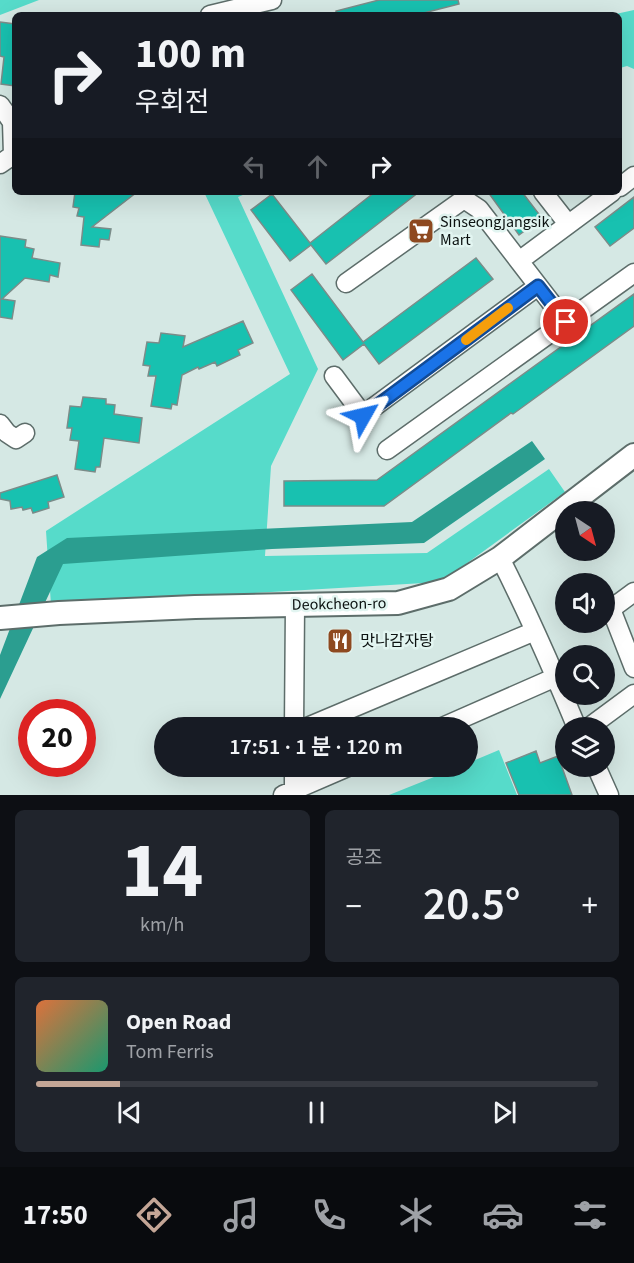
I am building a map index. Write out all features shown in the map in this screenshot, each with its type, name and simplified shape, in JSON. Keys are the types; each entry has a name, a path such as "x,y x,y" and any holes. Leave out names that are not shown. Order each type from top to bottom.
{"main road":[{"name":"Deokcheon-ro","path":"0,618 217,606 398,603 449,590 500,558 634,455"}],"street":[{"path":"222,12 272,0"},
{"path":"0,105 12,122"},
{"path":"0,164 12,155"},
{"path":"622,185 634,176"},
{"path":"545,195 568,224"},
{"path":"519,261 608,195"},
{"path":"346,283 464,200 479,209 566,322"},
{"path":"387,450 634,273"},
{"path":"334,376 363,416 538,286"},
{"path":"0,424 7,433 16,438 25,433"},
{"path":"500,558 555,675"},
{"path":"634,592 611,609 634,668"},
{"path":"294,717 295,605"},
{"path":"331,717 535,631"},
{"path":"465,717 555,677"},
{"path":"602,717 634,693"},
{"path":"291,794 293,777"},
{"path":"291,794 327,777"},
{"path":"601,777 609,795"}],"shaded area":[{"path":"0,0 39,0 0,15"},
{"path":"634,10 634,69 627,66 622,67 622,13"},
{"path":"205,195 243,195 238,197 318,369 271,466 265,556 427,553 549,469 565,492 441,582 51,605 46,531 290,374"},
{"path":"532,441 545,459 424,543 272,549 63,564 0,699 0,655 37,557 67,538 412,522"},
{"path":"499,750 517,795 389,795 434,777 478,777 478,759"}],"building":[{"path":"379,0 458,0 459,4 428,12 336,11"},
{"path":"0,22 12,24 12,86 1,84 4,57 0,56"},
{"path":"75,195 133,195 92,227 111,229 109,240 100,239 99,247 81,245 84,217 77,216 79,208 73,207"},
{"path":"273,195 310,243 371,195 415,195 326,264 311,245 290,261 251,210"},
{"path":"490,195 524,195 542,218 519,235"},
{"path":"634,197 634,228 610,246 595,227"},
{"path":"0,236 26,240 25,247 34,249 32,258 60,263 58,277 50,275 49,282 25,278 2,299 15,301 12,319 0,317"},
{"path":"476,258 493,279 379,364 364,344 343,360 291,290 312,274 363,342"},
{"path":"634,294 634,326 384,506 284,506 284,481 377,480"},
{"path":"243,321 253,343 238,350 240,355 217,366 215,362 182,375 177,405 172,404 171,409 151,406 156,376 148,376 150,366 143,365 147,342 159,343 161,333 185,336 183,347"},
{"path":"83,397 106,399 106,404 115,405 114,414 142,418 139,443 104,438 100,467 96,467 95,472 75,469 79,441 70,440 72,428 67,428 70,406 81,407"},
{"path":"57,475 64,497 48,502 49,508 33,513 31,508 11,509 10,501 0,499 0,493"},
{"path":"536,751 540,763 555,757 555,777 566,777 572,795 519,795 506,763"}],"slow traffic":[{"path":"466,340 508,308"}],"place":[{"name":"Sinseongjangsik Mart","path":"421,231"},
{"name":"맛나감자탕","path":"340,641"}],"route":[{"path":"363,416 538,286 566,322"}]}
